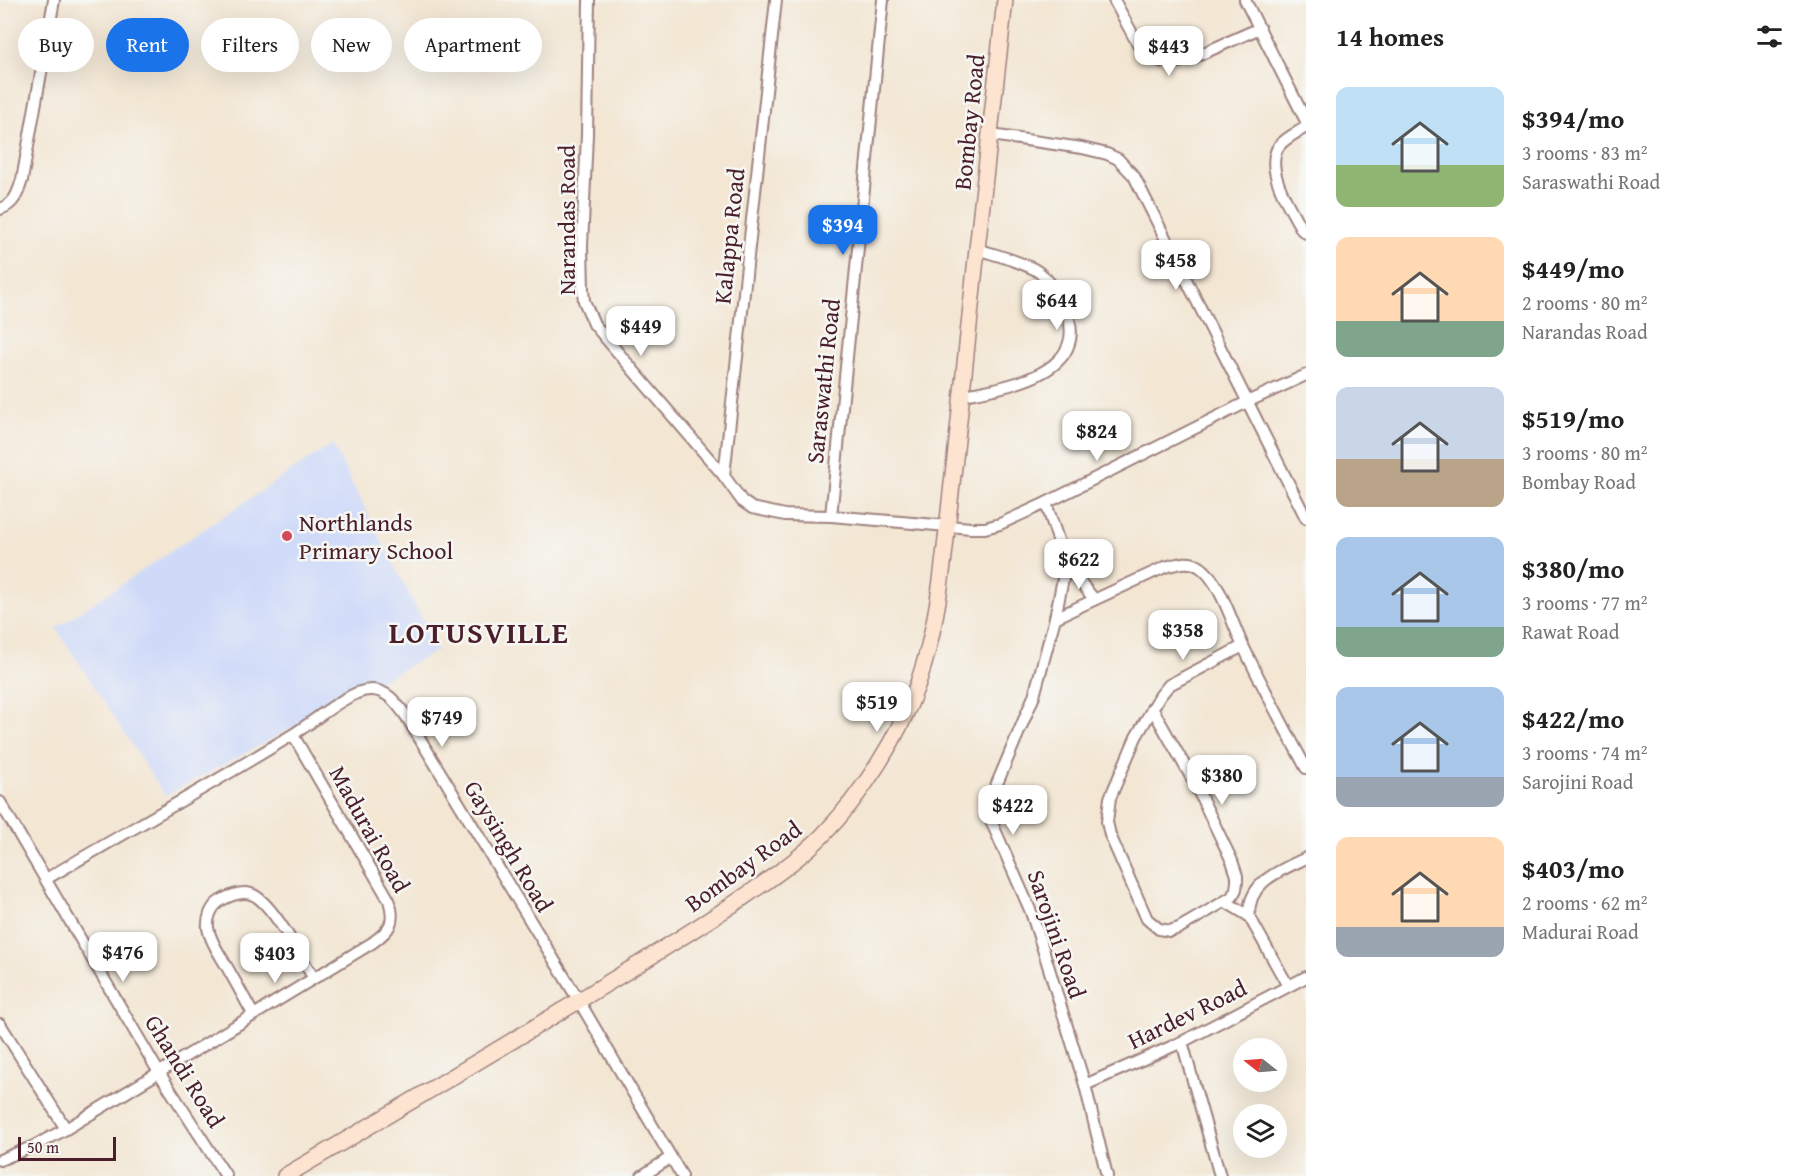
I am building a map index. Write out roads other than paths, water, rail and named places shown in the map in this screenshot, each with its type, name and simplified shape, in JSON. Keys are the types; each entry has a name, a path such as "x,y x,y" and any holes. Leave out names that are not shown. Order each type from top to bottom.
{"street":[{"path":"0,209 11,204 22,180 54,0"},
{"name":"Narandas Road","path":"589,0 582,246 584,300 594,324 601,333 724,476 742,501 752,508 785,515 831,516 985,528 1000,524 1046,503 1247,402 1306,375"},
{"name":"Kalappa Road","path":"724,476 776,0"},
{"name":"Saraswathi Road","path":"831,516 883,0"},
{"name":"Bombay Road","path":"285,1176 579,1001 691,932 787,867 822,837 873,773 917,687 930,644 941,585 1005,0"},
{"path":"1114,0 1141,50 1150,57 1163,62 1174,63 1188,60 1260,28"},
{"path":"1245,0 1306,121"},
{"path":"1306,127 1280,144 1273,160 1279,185 1302,230 1306,233"},
{"path":"991,135 1082,148 1107,154 1125,165 1137,183 1247,402 1305,511"},
{"path":"963,395 994,390 1033,377 1049,368 1066,353 1072,333 1071,321 1064,304 1046,278 1036,270 1018,262 977,249"},
{"name":"Sarojini Road","path":"1046,503 1066,564 1055,618 1034,696 997,780 991,801 991,811 997,835 1030,912 1085,1085 1107,1176"},
{"path":"1055,618 1165,567 1182,562 1200,567 1207,572 1228,609 1243,646 1306,768"},
{"path":"1066,564 1094,599"},
{"path":"1152,708 1194,782 1237,876 1236,889 1226,902 1170,931 1155,927 1143,911 1110,835 1107,822 1110,798 1136,737 1152,708 1169,685 1243,646"},
{"name":"Gaysingh Road","path":"46,879 292,735 355,693 379,691 394,701 406,716 682,1176"},
{"name":"Madurai Road","path":"0,1160 66,1129 382,935 390,927 393,911 389,900 292,735"},
{"name":"Ghandi Road","path":"0,802 158,1071 226,1176"},
{"path":"1288,986 1249,916 1249,906 1252,895 1268,877 1306,858"},
{"path":"253,1014 208,931 210,912 216,903 232,895 246,893 253,894 263,901 313,977"},
{"path":"1226,902 1249,916"},
{"name":"Hardev Road","path":"1085,1085 1182,1042 1306,977"},
{"path":"0,1024 66,1129"},
{"path":"1182,1042 1220,1176"},
{"path":"642,1176 670,1158"}],"place":[{"name":"Northlands Primary School","path":"287,536"}],"district":[{"name":"LOTUSVILLE","path":"479,632"}]}
